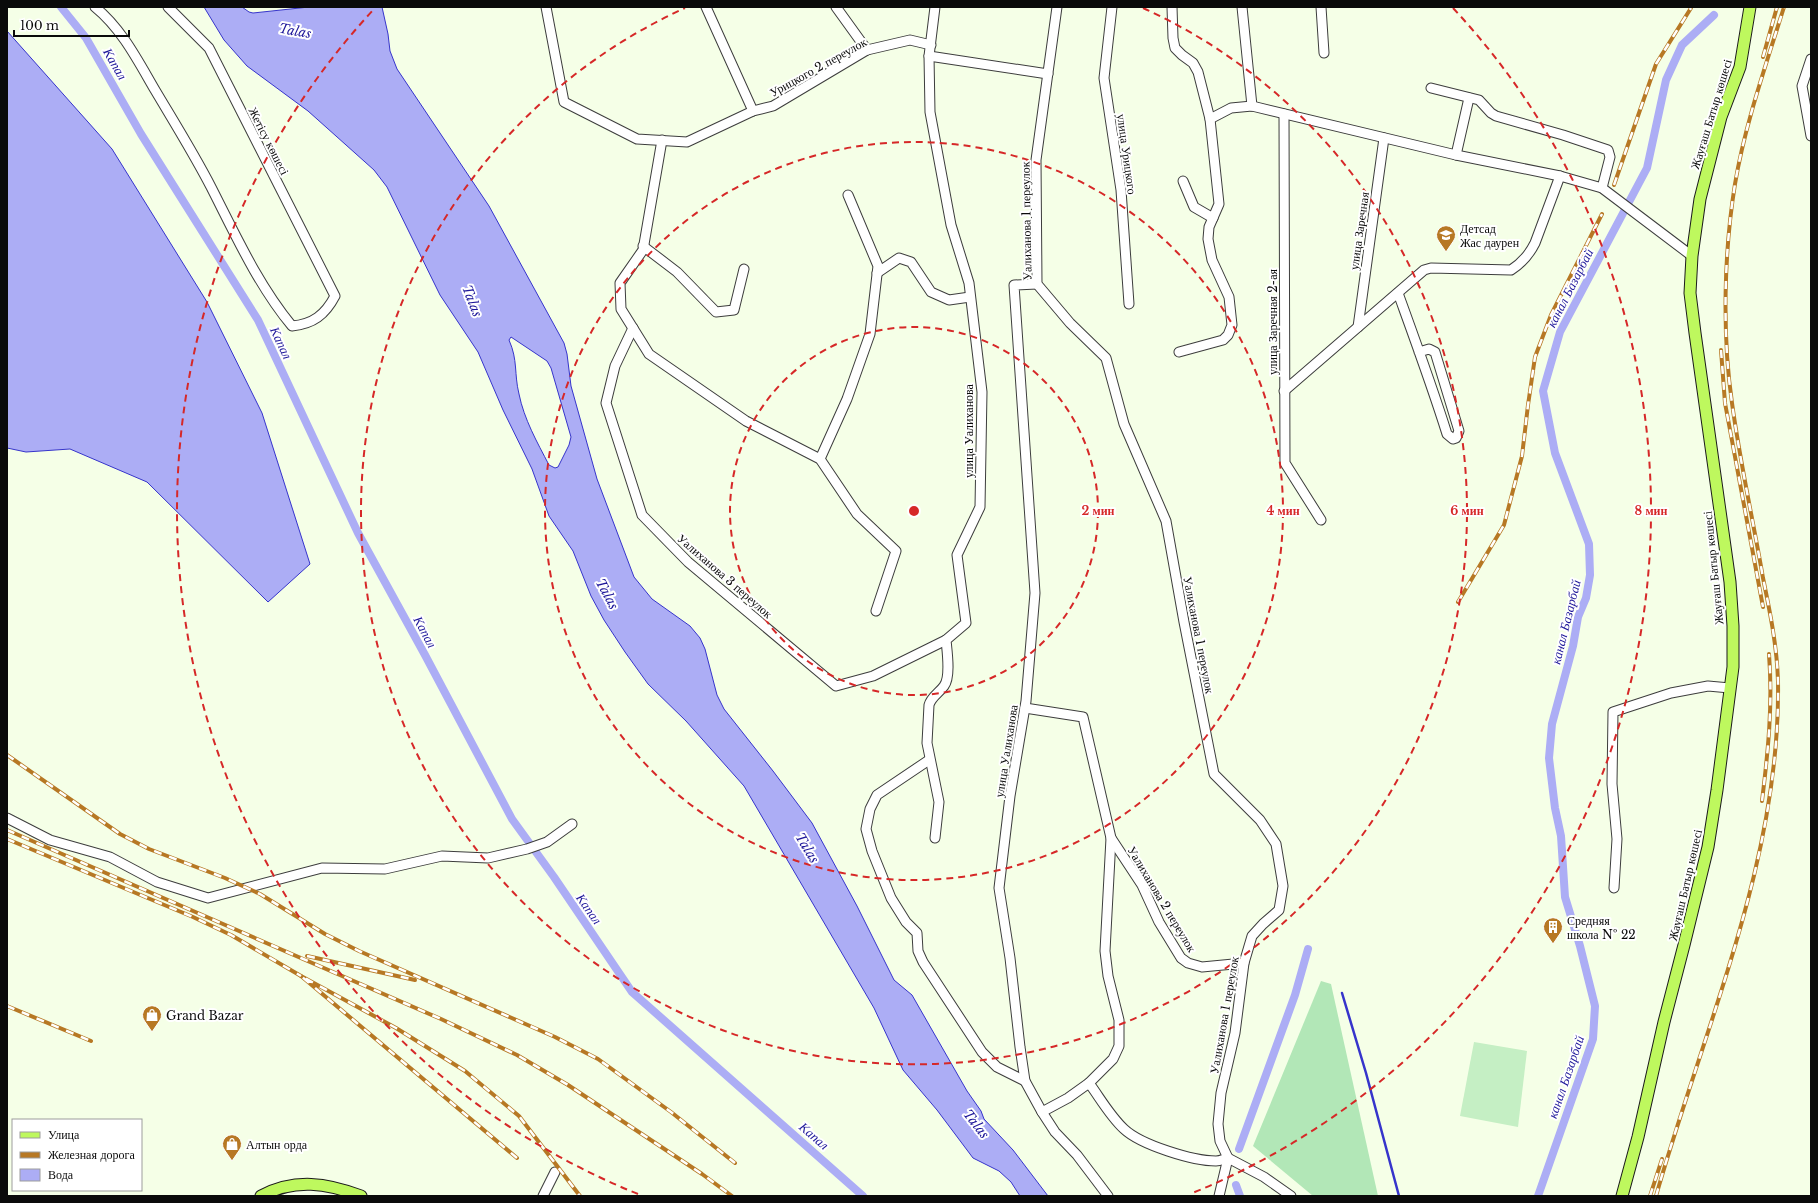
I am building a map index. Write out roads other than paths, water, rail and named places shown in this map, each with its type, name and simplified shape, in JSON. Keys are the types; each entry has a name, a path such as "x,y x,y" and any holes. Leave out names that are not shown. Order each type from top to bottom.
{"main road":[{"name":"Жауғаш Батыр көшесі","path":"1622,1196 1638,1137 1664,1022 1708,847 1730,688 1733,626 1730,582 1694,333 1690,293 1692,256 1702,192 1721,117 1734,87 1740,67 1750,7"},
{"path":"261,1196 284,1186 317,1184 342,1192 362,1196"}],"street":[{"name":"Жетісу көшесі","path":"95,7 114,25 129,45 177,126 232,229 278,309 292,326 306,325 329,307 335,296 208,48 168,7"},
{"name":"Урицкого 2 переулок","path":"546,7 564,102 637,139 687,142 753,111 773,106 867,50 910,40 931,45"},
{"path":"706,7 753,111"},
{"path":"836,7 867,50"},
{"name":"улица Уалиханова","path":"935,7 929,56 930,112 951,225 969,283 982,392 980,507 957,554 966,623 946,640"},
{"path":"929,56 1048,74 1057,7"},
{"name":"улица Урицкого","path":"1112,7 1104,78 1121,190 1129,304"},
{"path":"1172,7 1173,38 1176,48 1182,55 1194,63 1198,72 1210,119 1219,204 1209,227 1208,238 1212,260 1229,297 1232,324 1231,330 1223,340 1179,352"},
{"path":"1242,7 1252,106"},
{"path":"1321,7 1324,53"},
{"path":"1811,59 1802,86 1811,136"},
{"name":"Уалиханова 1 переулок","path":"1048,74 1036,160 1037,284 1070,323 1106,358 1124,424 1166,521 1214,774 1260,820 1276,844 1283,886 1279,910 1262,924 1252,936 1244,963 1235,1033 1221,1093 1218,1124 1220,1141 1228,1158"},
{"path":"1431,88 1479,100 1491,114 1496,116 1563,135 1608,150 1610,157 1602,188"},
{"path":"1456,155 1469,98"},
{"path":"1210,119 1230,108 1252,106 1456,155 1560,176 1602,188 1692,256"},
{"name":"улица Заречная 2-ая","path":"1284,114 1285,463 1321,520"},
{"name":"улица Заречная","path":"1358,328 1384,138"},
{"path":"662,140 643,250 620,283 621,309 649,354 739,417 820,459 857,514 896,551 876,611"},
{"path":"1284,391 1358,328 1417,274 1431,268 1511,270 1519,265 1531,251 1535,243 1560,176"},
{"path":"1183,180 1194,207 1213,218"},
{"path":"820,459 847,400 870,334 878,266 848,195"},
{"path":"643,246 677,272 716,312 734,310 744,269"},
{"path":"877,274 900,258 911,262 931,292 949,300 970,297"},
{"name":"улица Уалиханова","path":"1037,284 1014,285 1035,593 1025,708 1010,796 999,888 1010,958 1020,1047 1026,1081 1042,1112 1055,1132 1077,1154 1108,1196"},
{"path":"1398,292 1419,352 1432,386 1447,434 1453,439 1456,438 1459,431 1435,352 1429,349 1419,352"},
{"name":"Уалиханова 3 переулок","path":"633,328 615,366 606,404 642,515 688,562 836,686 873,676 946,640"},
{"path":"1432,386 1445,383"},
{"path":"935,838 939,802 929,760 927,743 929,705 930,700 944,686 948,678 946,640"},
{"path":"1614,888 1617,839 1612,784 1613,712 1671,692 1708,686 1730,688"},
{"name":"Уалиханова 2 переулок","path":"1025,708 1083,717 1111,838 1105,951 1108,976 1119,1020 1120,1034 1119,1046 1113,1059 1089,1083 1068,1098 1042,1112"},
{"path":"929,760 877,795 870,808 866,829 872,851 891,898 906,922 917,933 918,951 923,962 982,1052 997,1068 1026,1081"},
{"path":"7,818 50,840 110,857 157,882 208,898 322,868 385,869 442,856 488,858 527,849 547,842 572,824"},
{"name":"Уалиханова 2 переулок","path":"1111,838 1142,885 1159,922 1181,958 1188,963 1202,967 1244,963"},
{"path":"1089,1083 1125,1130 1138,1138 1165,1150 1199,1159 1217,1162 1228,1158 1264,1176 1291,1196"},
{"path":"1219,1196 1228,1158"},
{"path":"543,1196 555,1172"}],"water":[{"name":"Talas","path":"204,7 242,7 253,13 309,7 382,7 390,51 397,69 489,206 564,343 571,386 597,479 634,577 652,599 690,626 700,638 705,649 717,695 724,709 812,823 857,906 894,980 912,995 967,1091 981,1111 984,1119 1013,1150 1048,1196 1020,1196 1011,1182 999,1171 973,1158 937,1110 903,1070 874,1008 744,786 686,721 648,684 604,620 591,596 573,551 549,516 532,469 503,410 478,352 440,295 387,187 374,170 308,111 247,66 224,40","holes":["511,337 547,361 551,368 571,437 569,445 558,467 555,468 549,465 531,430 524,412 518,387 514,354 509,340"]},
{"path":"7,31 112,149 207,302 262,413 310,564 268,602 147,482 70,449 26,452 7,448"}],"waterway":[{"name":"Капал","path":"61,7 86,38 141,134 258,320 358,533 512,819 554,877 632,992 863,1196"},
{"name":"канал Базарбай","path":"1538,1196 1593,1039 1595,1006 1580,946 1565,897 1561,836 1555,808 1549,758 1552,724 1573,646 1578,617 1586,598 1590,575 1589,544 1555,453 1543,391 1560,332 1647,168 1666,80 1682,45 1714,15"},
{"path":"1239,1149 1295,995 1308,949"},
{"path":"1342,993 1366,1073 1399,1196"},
{"path":"1236,1185 1240,1196"}],"railway":[{"path":"1763,57 1777,7"},
{"path":"1656,1196 1736,942 1753,878 1767,813 1776,748 1778,681 1775,642 1735,425 1727,349 1726,293 1728,237 1739,162 1756,95 1784,7"},
{"path":"1614,185 1656,64 1691,8"},
{"path":"1458,602 1504,525 1522,456 1535,357 1551,315 1602,214"},
{"path":"1721,350 1725,403 1763,607"},
{"path":"1762,801 1770,710 1769,654"},
{"path":"7,755 120,834 149,849 225,878 260,894 325,934 359,951 555,1037 598,1059 671,1112 735,1163"},
{"path":"7,830 441,1019 517,1055 568,1085 702,1174 732,1196"},
{"path":"7,839 193,917 231,935 301,976"},
{"path":"307,956 415,980"},
{"path":"517,1158 301,976 396,1028 465,1071 519,1116 580,1196"},
{"path":"7,1006 91,1041"},
{"path":"1650,1196 1662,1159"}],"place":[{"name":"Детсад Жас даурен","path":"1446,252"},
{"name":"Средняя школа № 22","path":"1553,944"},
{"name":"Grand Bazar","path":"152,1032"},
{"name":"Алтын орда","path":"232,1161"}]}
